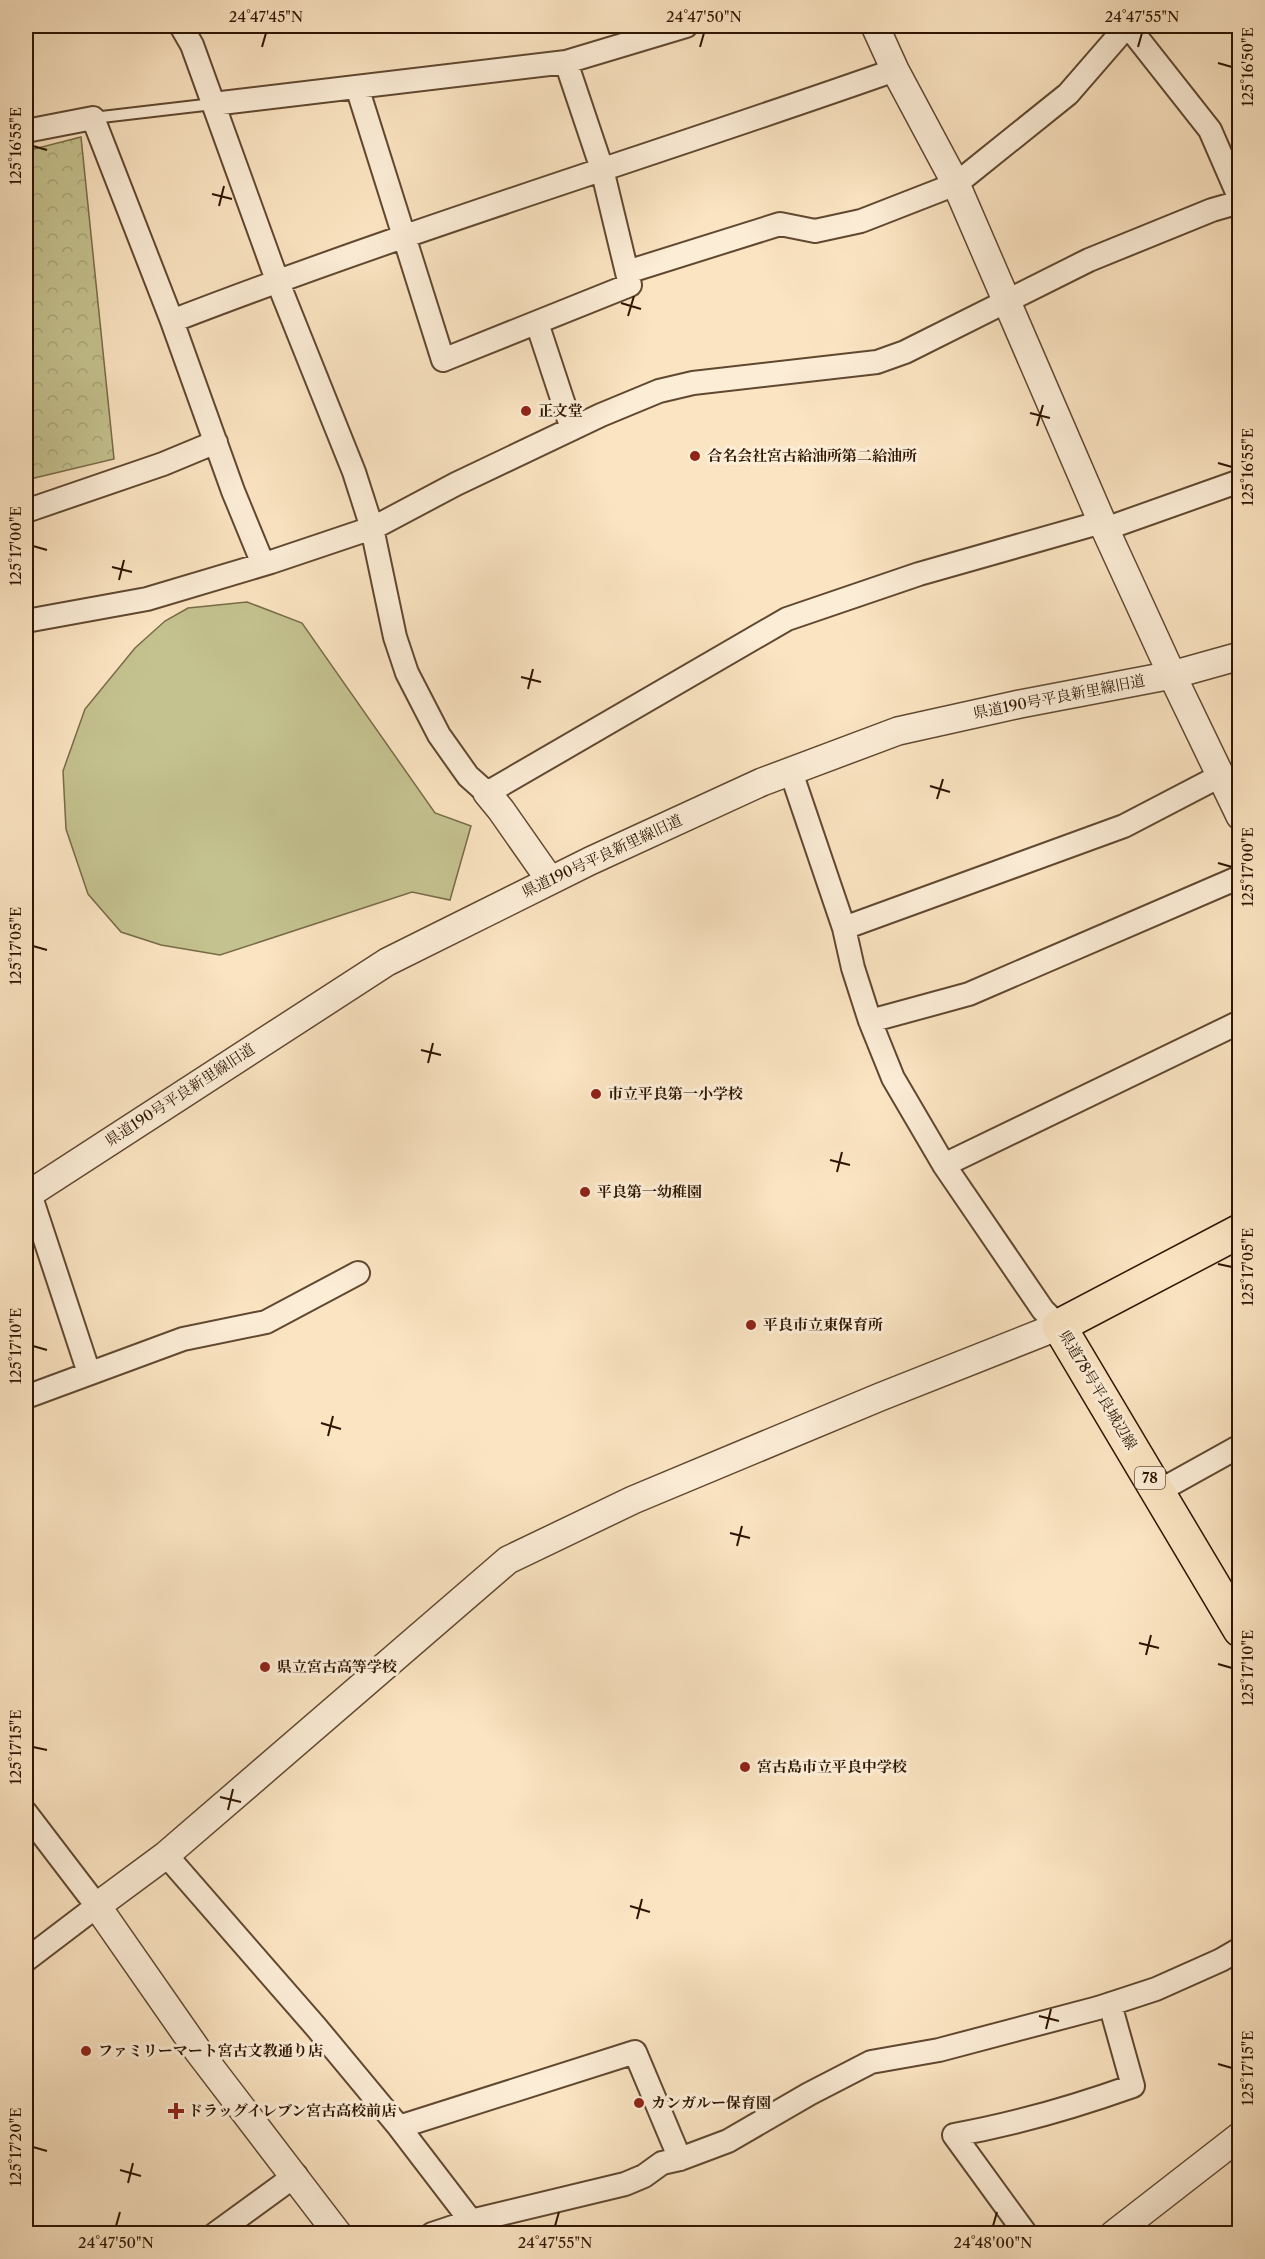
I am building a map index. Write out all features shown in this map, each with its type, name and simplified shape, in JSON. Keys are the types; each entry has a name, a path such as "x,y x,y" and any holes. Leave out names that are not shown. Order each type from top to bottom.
{"main road":[{"name":"県道78号平良城辺線","path":"1239,1231 1059,1326 1159,1491 1239,1630"}],"street":[{"path":"181,26 192,45 277,280 354,472 372,528 395,637 407,673 439,735 468,776 487,793 550,880"},
{"path":"213,104 566,63 686,26"},
{"path":"875,26 895,70 956,184 1104,525 1172,675 1220,776 1237,805"},
{"path":"26,621 147,599 372,528 456,484 659,391 693,383 877,362 905,352 1089,260 1239,201 1210,130 1127,26 1068,94 956,184 861,222 815,231 780,224 627,272"},
{"path":"357,87 443,360 630,285 602,169 566,63"},
{"path":"172,321 277,280 895,70"},
{"path":"26,131 93,118 263,564"},
{"path":"537,323 572,429"},
{"path":"26,511 164,464 216,442"},
{"path":"487,793 787,619 919,574 1104,525 1239,481"},
{"name":"県道190号平良新里線旧道","path":"28,1195 387,962 550,880 751,787 898,731 1020,704 1172,675 1239,656"},
{"path":"26,1960 166,1855 508,1560 633,1500 880,1397 1059,1326 1043,1310 944,1165 893,1078 870,1021 853,968 844,928 791,772"},
{"path":"844,928 1124,826 1220,776"},
{"path":"870,1021 969,994 1239,876"},
{"path":"944,1165 1239,1022"},
{"path":"28,1195 89,1373"},
{"path":"26,1397 183,1339 266,1322 358,1273"},
{"path":"1159,1491 1239,1446"},
{"path":"26,1813 97,1906 198,2051 296,2175 338,2234"},
{"path":"166,1855 316,2027 399,2127 471,2221"},
{"path":"432,2234 471,2221 625,2184 644,2176 662,2163 680,2159 737,2136 809,2094 871,2062 939,2050 1110,2004 1156,1989 1221,1960 1239,1949"},
{"path":"1026,2234 954,2134 1001,2126 1072,2108 1133,2086 1110,2004"},
{"path":"399,2127 635,2052 680,2159"},
{"path":"1114,2234 1239,2136"},
{"path":"215,2234 296,2175"}],"lane":[{"path":"93,118 213,104"}],"green space":[{"path":"81,137 114,459 26,480 26,151"},
{"path":"247,602 302,623 435,813 471,826 450,900 412,892 220,955 161,945 121,932 88,894 66,829 63,771 85,709 135,648 165,621 188,608"}],"place":[{"name":"正文堂","path":"526,411"},
{"name":"合名会社宮古給油所第二給油所","path":"695,456"},
{"name":"市立平良第一小学校","path":"596,1094"},
{"name":"平良第一幼稚園","path":"585,1192"},
{"name":"平良市立東保育所","path":"751,1325"},
{"name":"県立宮古高等学校","path":"265,1667"},
{"name":"宮古島市立平良中学校","path":"745,1767"},
{"name":"ファミリーマート宮古文教通り店","path":"86,2051"},
{"name":"カンガルー保育園","path":"639,2103"},
{"name":"ドラッグイレブン宮古高校前店","path":"176,2111"}]}
